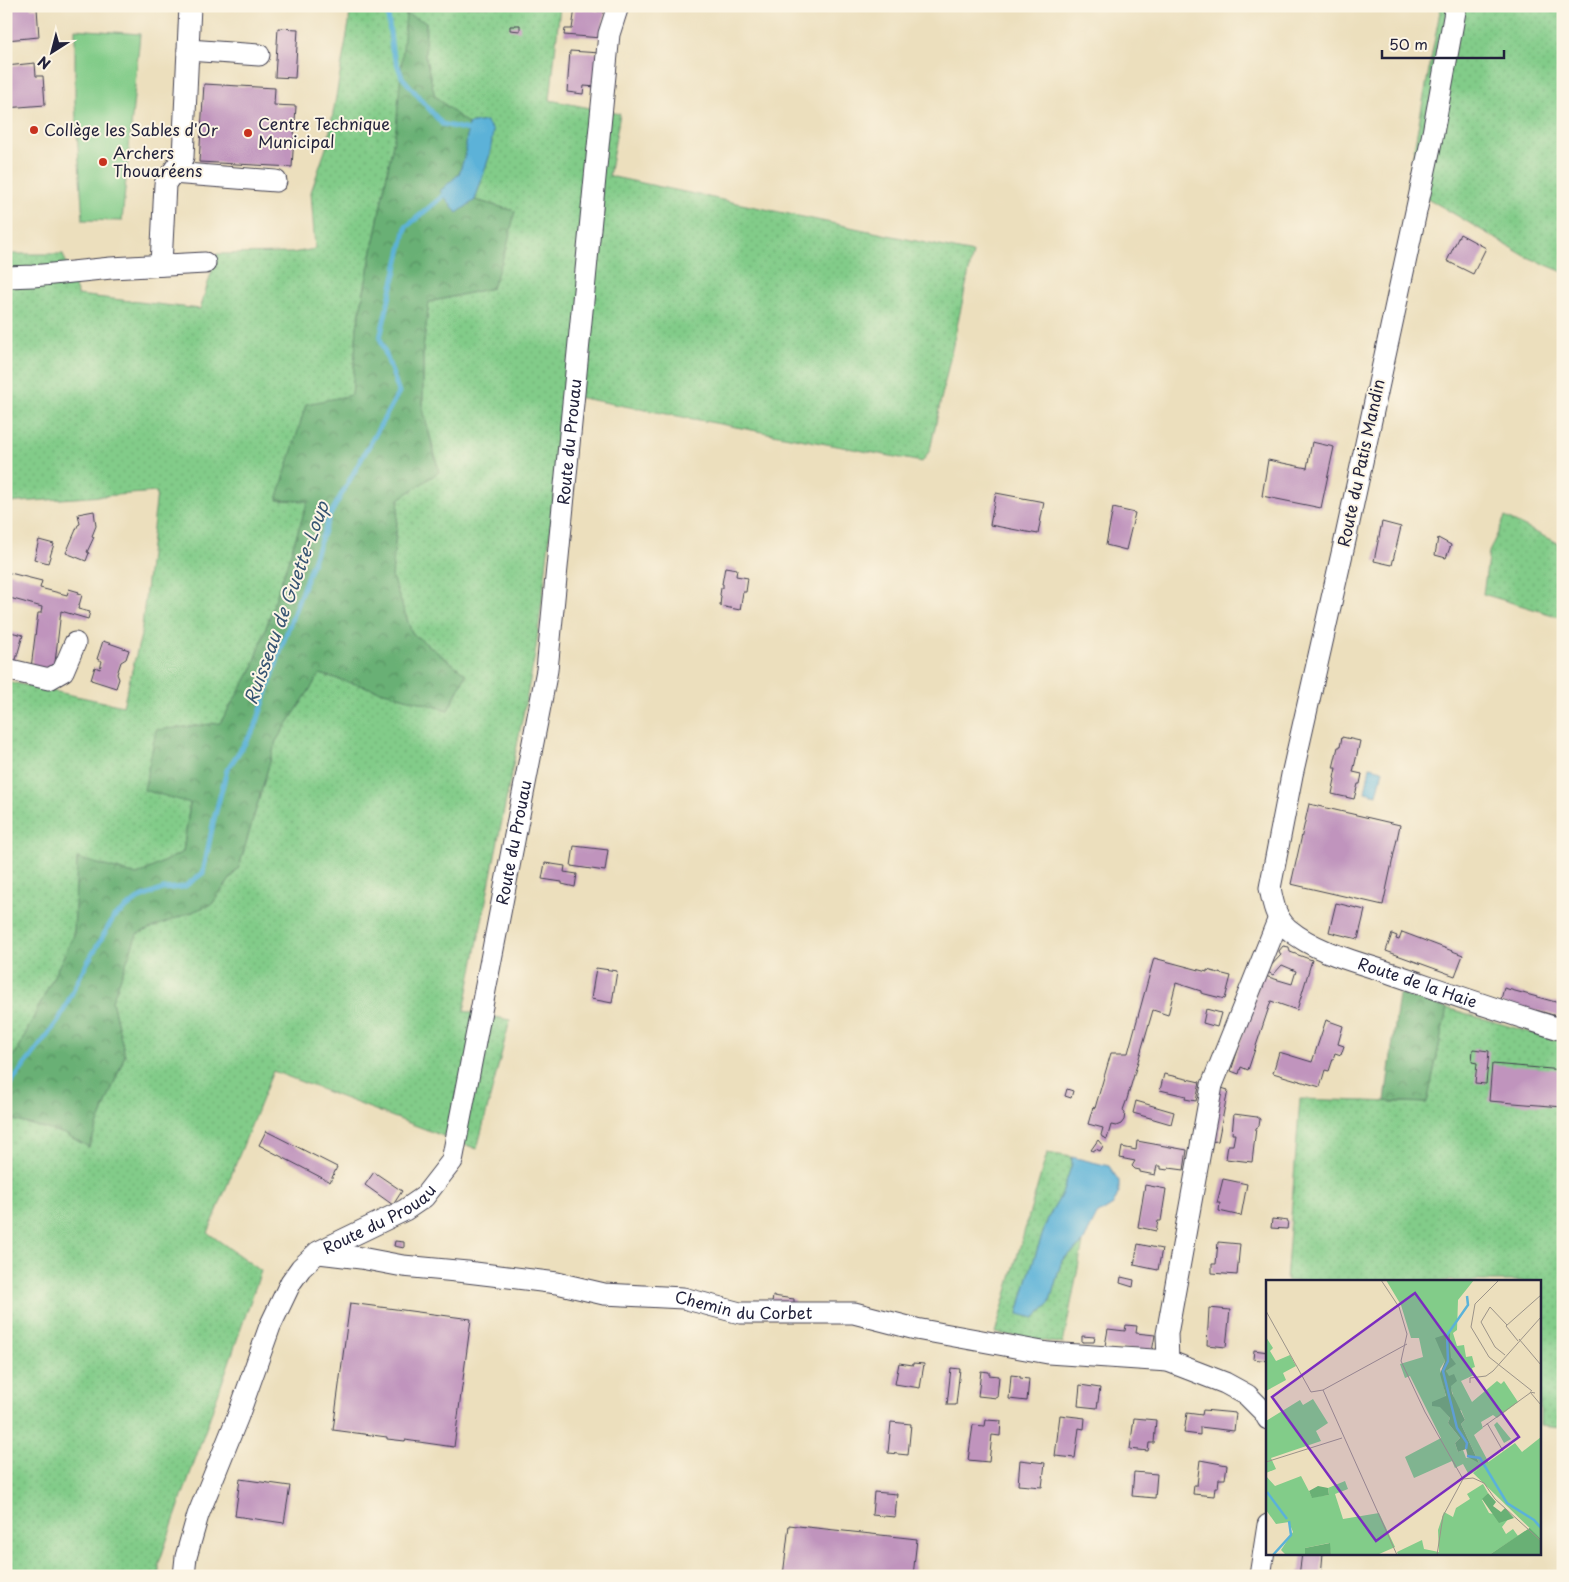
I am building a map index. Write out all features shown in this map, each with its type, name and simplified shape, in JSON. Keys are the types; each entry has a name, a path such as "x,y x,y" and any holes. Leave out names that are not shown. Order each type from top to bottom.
{"street":[{"path":"161,265 165,184 183,157 190,6"},
{"name":"Route du Prouau","path":"184,1576 186,1557 198,1515 238,1416 270,1326 290,1282 301,1268 318,1252 405,1210 424,1197 452,1161 547,670 609,34 618,6"},
{"name":"Route du Patis Mandin","path":"1279,918 1273,906 1270,888 1290,784 1433,133 1456,6"},
{"path":"188,50 259,55"},
{"path":"172,173 276,181"},
{"path":"6,277 111,268 205,263"},
{"path":"6,670 49,679 64,671 75,643"},
{"path":"1266,1416 1247,1395 1225,1383 1168,1361 1167,1334 1212,1085 1279,918"},
{"name":"Route de la Haie","path":"1279,918 1287,928 1317,948 1516,1016 1563,1030"},
{"name":"Chemin du Corbet","path":"318,1252 403,1266 557,1283 604,1294 683,1298 740,1313 854,1313 916,1329 1048,1353 1168,1361"},
{"path":"1260,1576 1266,1538"}],"green space":[{"path":"350,6 560,6 550,100 620,114 609,176 973,253 930,450 922,462 566,395 535,655 464,1011 510,1020 477,1149 273,1071 208,1233 261,1271 159,1563 159,1576 6,1576 6,1118 65,1134 89,1147 125,1055 112,1001 137,933 212,904 239,867 276,741 320,674 448,710 466,675 412,633 392,577 399,499 439,471 423,409 423,349 429,302 492,288 515,211 475,200 490,154 486,121 468,124 435,97 425,55 426,22 396,128 357,327 352,396 277,500 308,501 252,670 220,723 190,803 183,852 137,875 77,859 74,935 16,1053 6,1062 6,681 123,706 141,635 157,492 6,503 6,254 63,254 78,295 200,309 217,254 292,253 315,249 311,192 328,142 349,23"},
{"path":"1441,6 1563,6 1563,272 1525,256 1407,186"},
{"path":"406,14 426,22 425,55 435,96 468,124 465,155 459,174 441,191 457,212 475,200 515,211 507,247 492,288 429,302 423,349 423,409 439,472 399,499 392,577 412,633 466,674 448,710 320,674 276,741 239,867 212,904 137,934 112,1001 125,1055 89,1147 65,1134 6,1118 6,1062 16,1053 74,935 77,858 137,875 183,852 190,803 144,790 156,730 220,723 252,670 308,501 277,500 306,404 352,395 357,327 396,128"},
{"name":"Archers Thouaréens","path":"75,29 140,34 122,221 83,220 75,104"},
{"path":"1505,517 1563,546 1563,618 1483,594 1489,552"},
{"path":"1399,994 1447,1008 1427,1103 1385,1101"},
{"path":"1447,1008 1563,1042 1563,1428 1542,1426 1542,1280 1286,1280 1300,1099 1427,1103"},
{"path":"1047,1153 1072,1157 1072,1164 1062,1194 1048,1218 1018,1313 1034,1318 1049,1304 1062,1260 1083,1243 1063,1344 995,1333"}],"water":[{"path":"486,121 493,131 490,154 475,200 457,213 440,191 459,174 465,155 468,124"},
{"path":"1370,767 1383,770 1377,795 1365,792"},
{"path":"1072,1157 1109,1166 1119,1181 1119,1192 1113,1205 1097,1215 1083,1243 1062,1260 1049,1304 1034,1318 1018,1314 1048,1218 1062,1194 1072,1164"}],"building":[{"path":"6,6 31,6 31,8 37,8 39,37 6,40"},
{"path":"585,6 595,6 594,10 599,11 601,6 606,6 601,38 564,35 565,29 572,29 575,8 585,9"},
{"path":"520,25 520,31 510,30 510,26"},
{"path":"278,28 298,29 295,78 275,77"},
{"path":"570,51 600,53 596,87 584,86 583,94 567,92"},
{"path":"35,63 36,76 43,76 45,105 6,108 6,66"},
{"name":"Centre Technique Municipal","path":"204,84 275,88 274,105 296,106 292,167 199,162"},
{"path":"1460,234 1486,248 1473,274 1447,261"},
{"path":"1312,442 1334,447 1321,508 1262,496 1268,460 1307,468"},
{"path":"996,493 1044,502 1038,534 990,525"},
{"path":"1113,508 1135,513 1126,550 1106,545"},
{"path":"94,511 96,526 92,536 94,537 87,552 89,553 86,561 66,553 80,524 78,514"},
{"path":"1382,522 1401,527 1392,565 1374,561"},
{"path":"1438,538 1451,545 1446,558 1435,555"},
{"path":"39,540 54,544 48,563 34,559"},
{"path":"725,567 737,569 736,576 748,578 740,610 720,606"},
{"path":"6,572 42,581 40,588 67,595 69,589 82,595 78,609 90,612 88,619 61,611 54,671 31,668 38,613 41,613 42,607 6,597"},
{"path":"6,631 23,635 15,663 6,660"},
{"path":"103,641 129,650 126,659 121,662 117,674 119,679 116,688 91,680 95,667 100,669 102,661 97,659"},
{"path":"1342,737 1360,741 1353,772 1362,774 1354,799 1332,794 1336,768 1333,768"},
{"path":"1309,804 1400,825 1383,905 1291,884"},
{"path":"574,846 608,850 605,871 571,866"},
{"path":"545,863 565,866 564,872 577,874 575,887 562,884 562,882 542,879"},
{"path":"1336,903 1365,910 1358,939 1329,932"},
{"path":"1402,932 1463,955 1455,976 1386,951 1392,934 1397,936 1396,939 1399,940"},
{"path":"1283,946 1289,947 1290,952 1312,960 1297,1010 1271,1001 1248,1070 1241,1067 1239,1074 1231,1071 1258,987 1258,974 1292,984 1296,971 1282,965 1273,975 1266,971 1281,955 1279,951"},
{"path":"1154,958 1207,972 1207,970 1231,976 1225,999 1201,993 1201,991 1176,983 1168,1015 1153,1010 1123,1110 1125,1113 1124,1120 1116,1126 1111,1125 1107,1139 1101,1135 1103,1128 1088,1124 1093,1107 1095,1108 1111,1053 1128,1053"},
{"path":"596,968 617,971 612,1003 591,999"},
{"path":"1504,988 1563,1004 1560,1017 1536,1010 1536,1013 1500,1003"},
{"path":"1206,1009 1221,1013 1217,1027 1203,1023"},
{"path":"1326,1020 1343,1026 1338,1044 1344,1046 1341,1055 1335,1053 1329,1071 1325,1070 1320,1087 1273,1073 1279,1052 1312,1062"},
{"path":"1473,1049 1489,1051 1486,1084 1475,1083 1477,1063 1472,1062"},
{"path":"1492,1064 1563,1070 1563,1107 1489,1101"},
{"path":"1164,1074 1200,1082 1196,1101 1185,1099 1186,1096 1160,1090"},
{"path":"1218,1087 1228,1090 1218,1141 1207,1142"},
{"path":"1067,1089 1073,1091 1071,1098 1065,1096"},
{"path":"1136,1101 1174,1112 1171,1124 1133,1113"},
{"path":"1234,1114 1260,1119 1259,1126 1256,1128 1252,1162 1226,1159 1228,1145 1233,1145 1235,1134 1232,1134"},
{"path":"266,1131 337,1167 330,1182 259,1145"},
{"path":"1098,1140 1103,1146 1100,1151 1096,1149 1091,1150"},
{"path":"1137,1141 1187,1150 1184,1170 1161,1169 1161,1166 1157,1166 1155,1175 1135,1169 1132,1166 1135,1161 1120,1158 1122,1147 1136,1150"},
{"path":"374,1172 402,1191 393,1205 365,1185"},
{"path":"1223,1179 1247,1184 1241,1216 1219,1211 1220,1203 1217,1203"},
{"path":"1145,1185 1166,1189 1161,1221 1158,1221 1156,1231 1138,1227"},
{"path":"1272,1219 1288,1221 1287,1229 1271,1228"},
{"path":"395,1241 404,1242 404,1248 394,1246"},
{"path":"1218,1242 1240,1244 1237,1275 1212,1273 1212,1264 1216,1264"},
{"path":"1138,1244 1162,1249 1158,1270 1134,1265"},
{"path":"1121,1277 1134,1280 1133,1287 1120,1283"},
{"path":"773,1296 794,1299 794,1306 772,1303"},
{"path":"350,1303 471,1319 454,1447 333,1430"},
{"path":"1209,1308 1230,1310 1226,1347 1207,1345"},
{"path":"1126,1325 1137,1326 1136,1333 1155,1335 1152,1352 1105,1346 1108,1329 1125,1331"},
{"path":"1082,1336 1095,1337 1094,1342 1082,1342"},
{"path":"1254,1350 1266,1352 1266,1361 1253,1359"},
{"path":"899,1363 924,1364 920,1388 895,1384"},
{"path":"951,1368 960,1369 956,1405 947,1405"},
{"path":"981,1371 989,1372 989,1375 999,1376 997,1398 978,1396"},
{"path":"1011,1375 1029,1379 1027,1401 1009,1399"},
{"path":"1080,1385 1100,1388 1097,1408 1078,1406"},
{"path":"1203,1410 1236,1413 1234,1431 1200,1427 1200,1435 1184,1433 1187,1413 1202,1415"},
{"path":"1060,1415 1085,1418 1084,1429 1079,1428 1075,1458 1055,1456"},
{"path":"1134,1418 1156,1420 1154,1443 1149,1443 1148,1451 1130,1449"},
{"path":"986,1420 1001,1421 1000,1436 992,1435 989,1462 968,1460 973,1425 985,1426"},
{"path":"891,1422 911,1424 908,1455 888,1453"},
{"path":"1020,1460 1045,1463 1042,1487 1018,1485"},
{"path":"1200,1460 1227,1465 1225,1479 1219,1479 1218,1487 1215,1487 1214,1496 1193,1494 1194,1485 1197,1485"},
{"path":"1134,1472 1157,1474 1155,1498 1132,1496"},
{"path":"240,1479 290,1486 284,1523 235,1516"},
{"path":"874,1492 897,1494 895,1517 872,1515"},
{"path":"789,1525 917,1539 913,1576 783,1576"},
{"path":"1302,1554 1323,1554 1321,1576 1299,1576"}],"waterway":[{"name":"Ruisseau de Guette-Loup","path":"387,6 392,50 402,77 442,124 473,131"},
{"name":"Ruisseau de Guette-Loup","path":"6,1090 59,1020 82,972 114,917 138,899 163,889 184,887 203,873 214,819 227,770 255,728 285,637 330,515 399,392 380,338 406,227 449,191"}],"place":[{"name":"Collège les Sables d'Or","path":"34,130"},
{"name":"Centre Technique Municipal","path":"248,133"},
{"name":"Archers Thouaréens","path":"103,162"}]}
